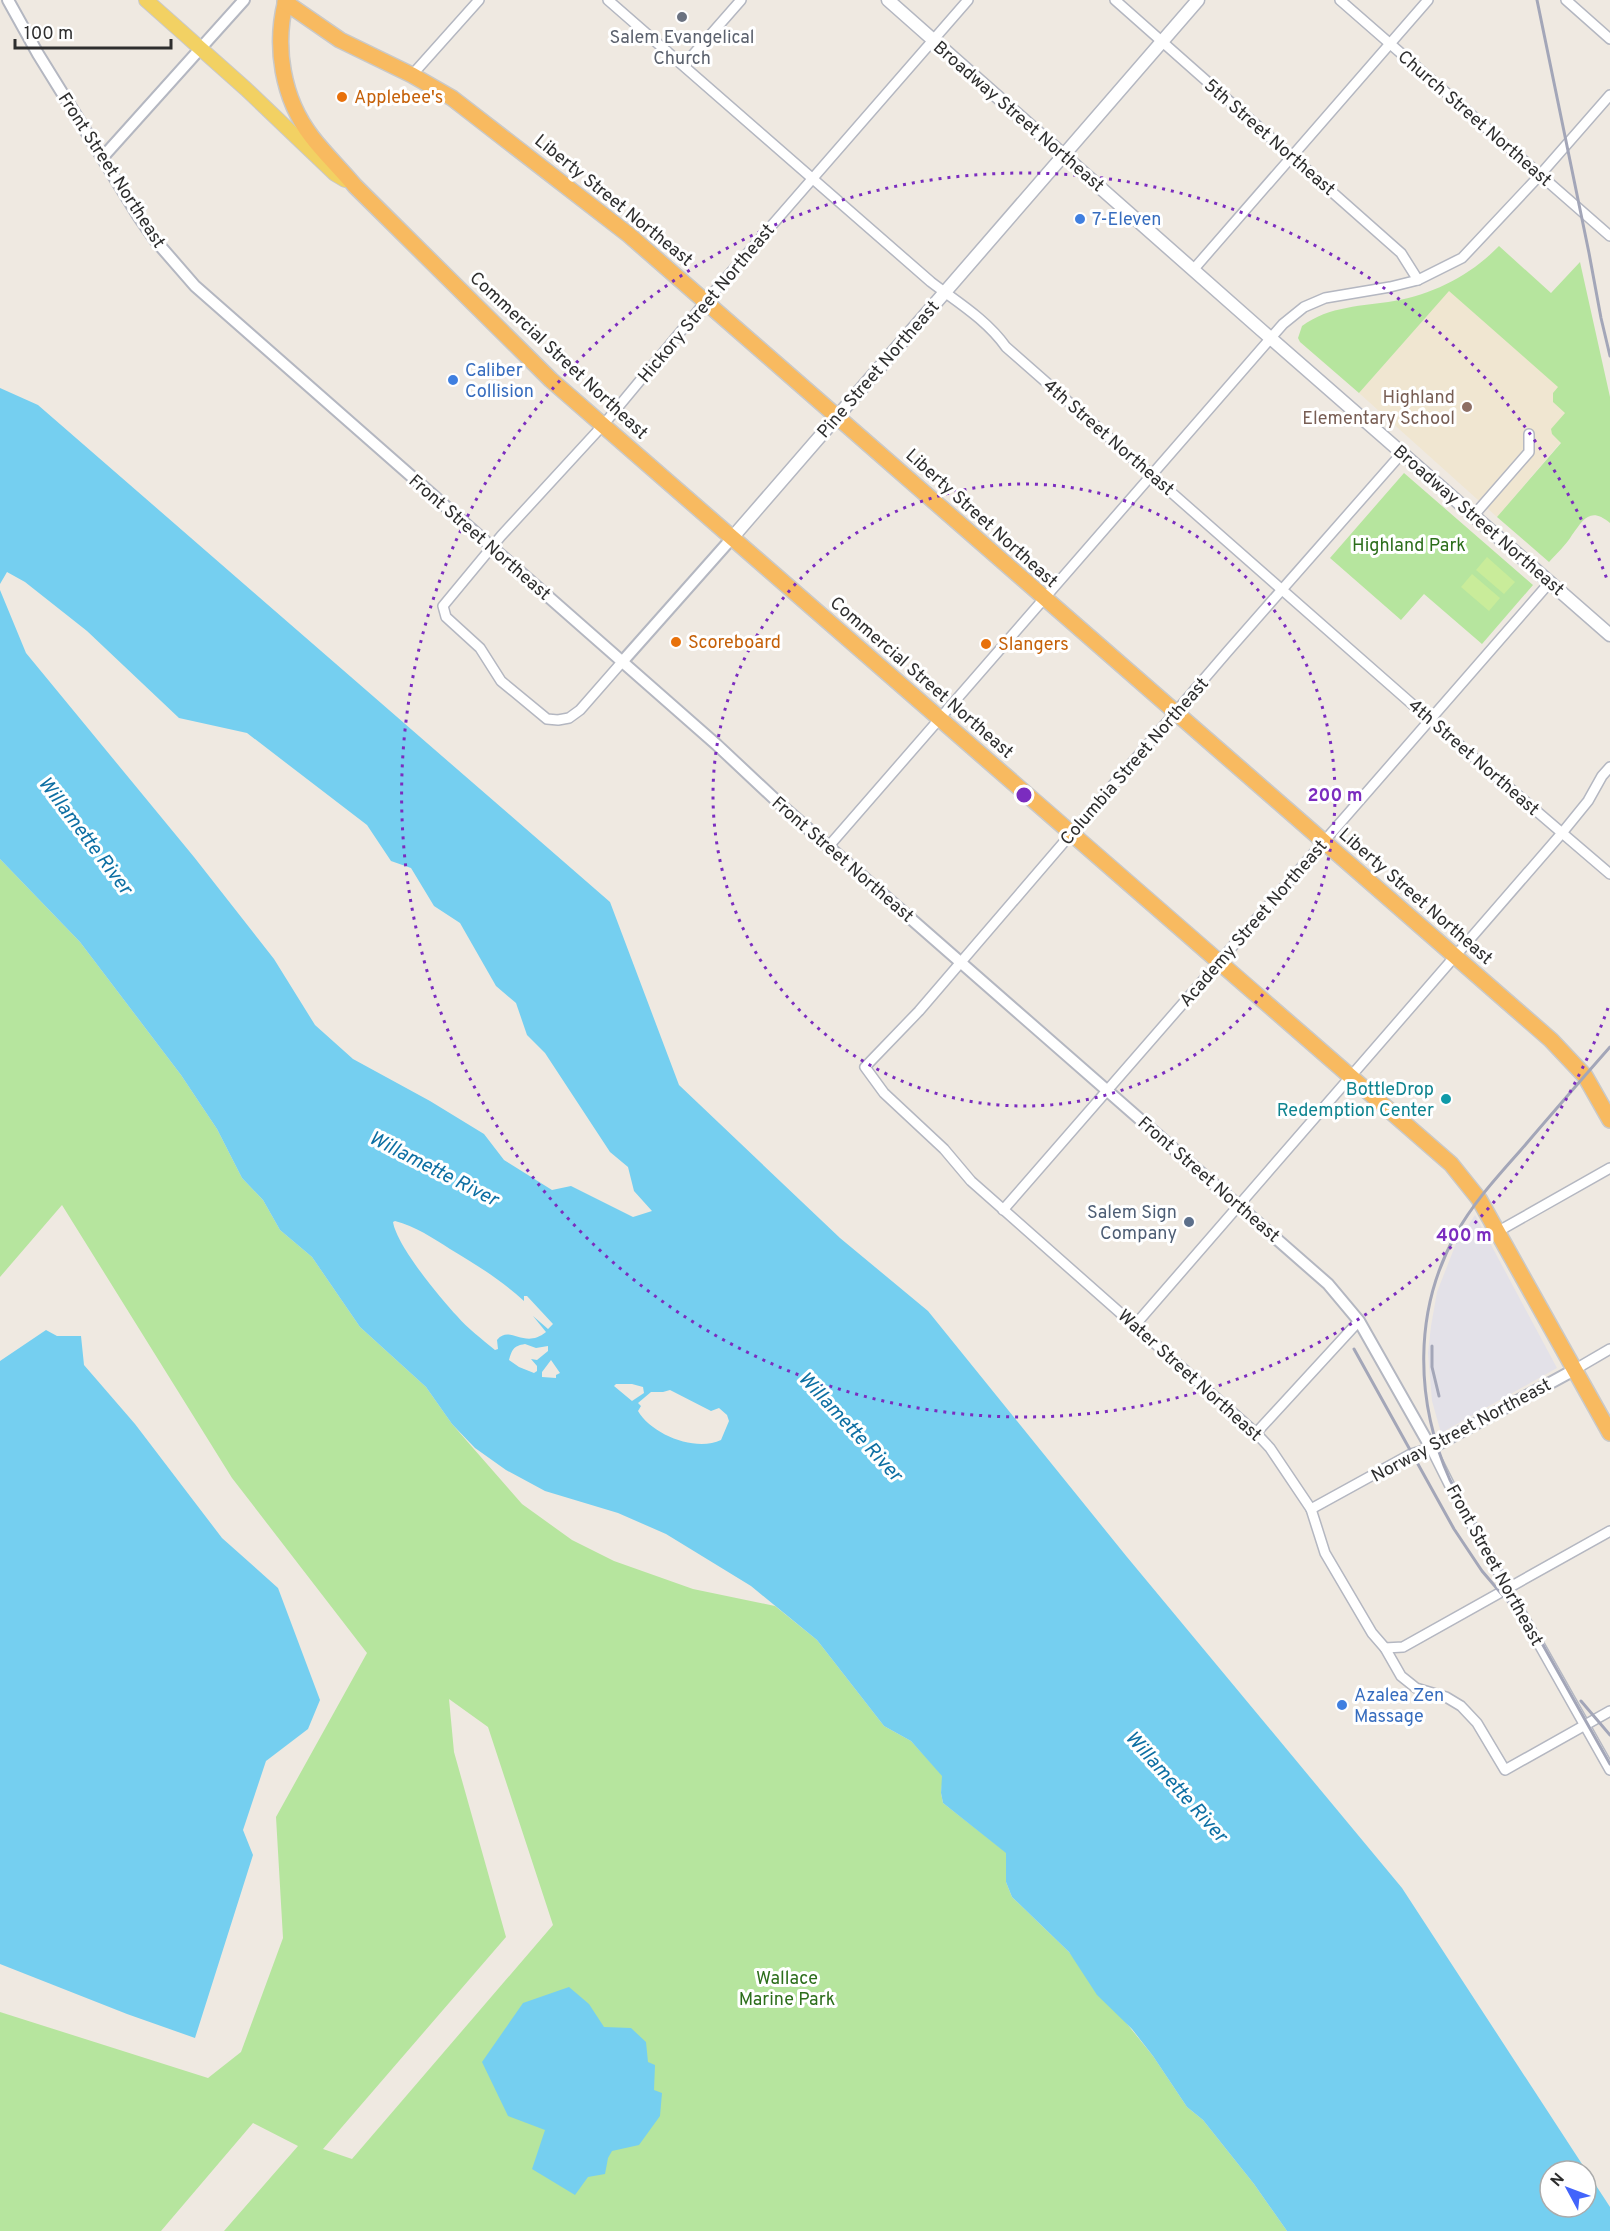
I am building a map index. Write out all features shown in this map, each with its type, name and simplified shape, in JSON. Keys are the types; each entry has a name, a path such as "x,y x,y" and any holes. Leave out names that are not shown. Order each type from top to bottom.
{"highway":[{"name":"Liberty Street Northeast","path":"284,1 340,40 412,75 452,98 629,235 1456,957 1577,1066 1610,1120"},
{"path":"284,1 280,46 284,77 294,108 312,137 355,186"},
{"name":"Commercial Street Northeast","path":"355,186 551,380 942,718 1451,1164 1472,1188 1610,1433"}],"main road":[{"name":"Commercial Street Northeast","path":"146,0 201,48 335,174 355,186"},
{"name":"Broadway Street Northeast","path":"888,0 1610,635"},
{"name":"Pine Street Northeast","path":"732,538 1198,0"}],"street":[{"name":"Front Street Northeast","path":"8,0 38,54 148,230 195,286 622,662 828,847 1328,1284 1359,1320 1610,1770"},
{"path":"102,158 244,0"},
{"path":"412,75 479,0"},
{"name":"4th Street Northeast","path":"608,0 944,292 964,305 1006,346 1429,719 1610,874"},
{"path":"684,65 741,0"},
{"name":"Hickory Street Northeast","path":"547,719 501,681 480,648 446,617 443,606 968,0"},
{"name":"5th Street Northeast","path":"1115,0 1401,253 1418,280"},
{"name":"Church Street Northeast","path":"1340,0 1610,236"},
{"path":"1193,270 1428,0"},
{"path":"1566,0 1610,39"},
{"path":"828,847 1292,316 1304,307 1325,297 1390,287 1418,280 1462,258 1540,175 1610,95"},
{"path":"1474,515 1529,452 1529,434"},
{"name":"Columbia Street Northeast","path":"865,1067 919,1011 1175,712 1402,453"},
{"name":"Pine Street Northeast","path":"547,719 558,720 569,717 580,710 732,538"},
{"name":"Academy Street Northeast","path":"1004,1209 1550,582"},
{"path":"1135,1325 1562,833 1588,801 1602,776 1610,767"},
{"name":"Water Street Northeast","path":"865,1067 884,1093 944,1149 971,1181 1256,1433 1270,1448 1311,1509 1325,1553 1372,1633 1409,1684 1446,1697 1466,1710 1477,1723 1505,1770 1584,1725"},
{"path":"1497,1233 1610,1168"},
{"path":"1256,1433 1359,1320"},
{"name":"Norway Street Northeast","path":"1311,1509 1411,1454 1431,1448 1610,1349"},
{"path":"1385,1648 1403,1647 1610,1531"},
{"path":"1584,1725 1610,1711"}],"shaded area":[{"name":"Highland Elementary School","path":"1449,290 1559,387 1565,413 1552,434 1561,442 1497,517 1359,393"},
{"path":"1475,1215 1557,1368 1441,1433 1432,1401 1428,1353 1431,1326 1437,1292 1455,1246"}],"green space":[{"path":"1499,246 1551,293 1580,262 1610,397 1610,523 1597,516 1588,517 1549,562 1497,517 1561,443 1552,434 1551,429 1565,413 1553,402 1553,393 1558,387 1449,291 1359,393 1298,338 1302,326 1323,314 1409,298 1451,282 1476,266"},
{"name":"Highland Park","path":"1404,473 1533,585 1482,644 1424,594 1401,620 1330,558"},
{"path":"1487,557 1515,582 1504,594 1476,570"},
{"path":"1472,574 1500,598 1489,611 1461,587"},
{"name":"Wallace Marine Park","path":"0,859 80,942 181,1075 217,1129 242,1178 263,1200 280,1230 312,1257 360,1327 426,1387 452,1424 522,1504 572,1540 614,1561 693,1589 775,1606 817,1640 884,1726 911,1741 943,1776 941,1793 943,1803 1007,1853 1006,1882 1012,1897 1069,1952 1153,2056 1187,2107 1203,2120 1254,2184 1287,2231 224,2231 298,2146 253,2123 161,2231 0,2231 0,2012 208,2078 241,2052 283,1938 276,1817 367,1653 232,1478 62,1205 0,1277","holes":["449,1699 488,1727 553,1925 352,2159 323,2149 506,1937 454,1752"]}],"water":[{"name":"Willamette River","path":"0,388 38,405 610,902 679,1085 840,1238 928,1311 1127,1557 1402,1888 1579,2159 1538,2159 1538,2219 1598,2219 1598,2189 1610,2207 1610,2231 1287,2231 1254,2184 1203,2120 1187,2107 1132,2029 1097,1995 1069,1952 1012,1897 1006,1882 1006,1853 943,1803 942,1776 911,1741 884,1726 817,1640 751,1586 666,1534 618,1513 545,1491 506,1470 475,1448 452,1424 426,1387 360,1327 312,1257 280,1230 263,1200 242,1178 217,1129 181,1075 80,942 0,859 0,590 26,653 194,857 274,959 315,1025 353,1059 430,1101 484,1134 504,1160 552,1190 571,1186 633,1217 652,1211 634,1191 628,1167 610,1152 545,1053 527,1035 516,1003 496,986 460,923 434,906 411,868 391,861 367,825 247,733 179,718 87,631 25,582 7,572 0,584","holes":["393,1222 430,1237 488,1273 524,1301 524,1296 527,1296 553,1324 548,1329 533,1316 546,1332 531,1339 512,1335 502,1336 497,1340 498,1349 495,1350 470,1330 430,1285 402,1244 396,1232","525,1344 536,1348 548,1346 548,1351 537,1360 531,1359 537,1366 537,1371 534,1373 509,1360 515,1347","551,1360 560,1373 556,1375 556,1378 542,1377 542,1372","616,1384 643,1387 644,1393 632,1401 614,1386","670,1390 711,1411 719,1408 727,1415 729,1421 721,1440 699,1444 687,1442 675,1439 653,1427 638,1411 641,1406 638,1403 651,1392"]},
{"path":"46,1330 57,1336 81,1336 84,1365 135,1424 222,1538 278,1588 320,1700 308,1729 266,1761 243,1830 253,1855 195,2038 0,1964 0,1361"},
{"path":"569,1987 589,2004 604,2027 631,2028 646,2042 648,2062 655,2065 654,2090 662,2093 660,2116 639,2145 612,2151 605,2174 588,2177 575,2195 532,2169 545,2130 508,2116 482,2062 523,2003"}],"railway":[{"path":"1537,0 1610,356"},
{"path":"1610,1047 1494,1181 1456,1234 1442,1263 1432,1294 1426,1325 1424,1356 1425,1388 1430,1419 1438,1450 1450,1480 1610,1764"},
{"path":"1432,1346 1432,1367 1439,1396"},
{"path":"1354,1349 1454,1529 1482,1571 1517,1612"},
{"path":"1581,1701 1610,1735"}],"place":[{"name":"Salem Evangelical Church","path":"682,17"},
{"name":"Applebee's","path":"342,97"},
{"name":"7-Eleven","path":"1080,219"},
{"name":"Caliber Collision","path":"453,380"},
{"name":"Highland Elementary School","path":"1467,407"},
{"name":"Scoreboard","path":"676,642"},
{"name":"Slangers","path":"986,644"},
{"name":"BottleDrop Redemption Center","path":"1446,1099"},
{"name":"Salem Sign Company","path":"1189,1222"},
{"name":"Azalea Zen Massage","path":"1342,1705"}]}
